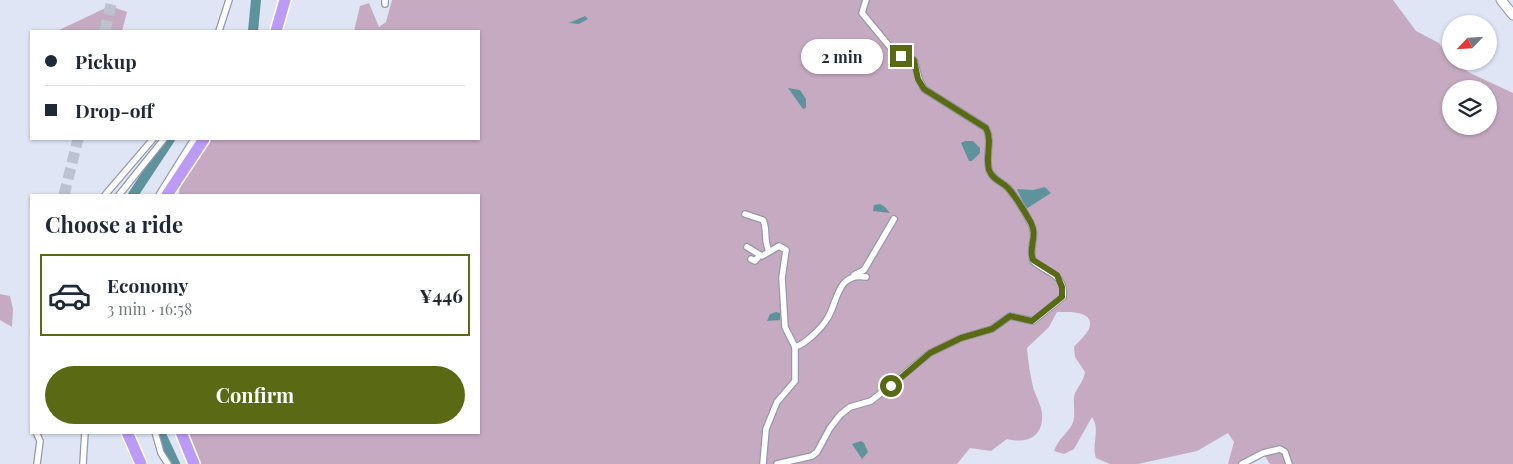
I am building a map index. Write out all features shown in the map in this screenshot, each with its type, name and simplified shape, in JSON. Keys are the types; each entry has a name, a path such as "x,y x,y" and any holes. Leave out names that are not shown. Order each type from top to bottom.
{"highway":[{"path":"276,30 285,0"},
{"path":"168,194 203,140"},
{"path":"128,434 141,464"},
{"path":"181,434 194,464"}],"street":[{"path":"219,30 229,0"},
{"path":"777,464 817,452 830,428 840,415 850,407 871,401 930,353 961,338 992,329 1010,316 1032,321 1061,300 1063,293 1057,275 1033,260 1032,247 1035,232 1031,223 1010,191 994,179 989,169 990,136 986,128 924,89 918,79 914,60 895,53 862,13 866,0"},
{"path":"1501,0 1513,15"},
{"path":"106,194 152,140"},
{"path":"120,194 163,140"},
{"path":"160,194 193,140"},
{"path":"744,214 763,220 766,226 764,240 768,251"},
{"path":"795,347 828,319 834,300 848,280 864,270 894,219"},
{"path":"764,244 768,251"},
{"path":"751,258 755,261 760,255 762,256 779,246 786,250 782,278 785,327 795,347 795,381 777,402 766,429 763,461 756,458"},
{"path":"747,247 760,255"},
{"path":"848,280 858,276 866,277"},
{"path":"37,434 40,441 37,464"},
{"path":"83,464 85,434"},
{"path":"155,434 161,453 168,464"},
{"path":"808,448 808,456"},
{"path":"1242,464 1263,453 1280,449 1285,452 1289,464"}],"shaded area":[{"path":"392,0 1393,0 1416,31 1439,43 1442,48 1442,70 1465,70 1485,80 1442,80 1442,135 1497,135 1497,86 1513,93 1513,464 1270,464 1261,450 1237,464 1228,464 1234,442 1228,433 1197,451 1138,464 1110,464 1096,458 1096,427 1092,417 1074,449 1064,454 1054,451 1072,424 1074,397 1085,372 1075,357 1074,347 1088,331 1090,323 1085,315 1080,313 1057,312 1049,327 1027,348 1033,387 1042,413 1042,421 1037,433 1027,439 1007,439 991,451 970,448 957,464 199,464 184,434 480,434 480,194 179,194 180,182 208,140 480,140 480,30 354,30 360,6 369,3 379,27 386,22"},
{"path":"110,6 127,12 122,30 59,30"},
{"path":"0,294 10,296 13,309 12,327 0,320"}],"water":[{"path":"585,16 588,19 579,24 569,23"},
{"path":"788,88 800,90 806,99 806,108 803,109"},
{"path":"973,141 980,148 980,153 972,161 969,161 961,143"},
{"path":"1045,187 1051,193 1026,209 1017,189 1033,190"},
{"path":"880,204 890,213 873,211 874,205"},
{"path":"780,313 780,320 767,321 770,314"},
{"path":"861,441 868,452 862,459 852,444"}],"waterway":[{"path":"253,30 256,0"},
{"path":"134,194 169,140"},
{"path":"161,434 175,464"}],"tunnel":[{"path":"105,30 112,0"},
{"path":"64,194 78,140"}],"route":[{"path":"891,386 913,366 935,350 961,338 992,329 1006,317 1021,317 1032,321 1061,300 1063,293 1060,279 1057,275 1037,264 1031,257 1035,239 1035,232 1031,223 1007,187 994,179 989,169 990,136 986,128 924,89 918,79 914,60 901,56"}]}
